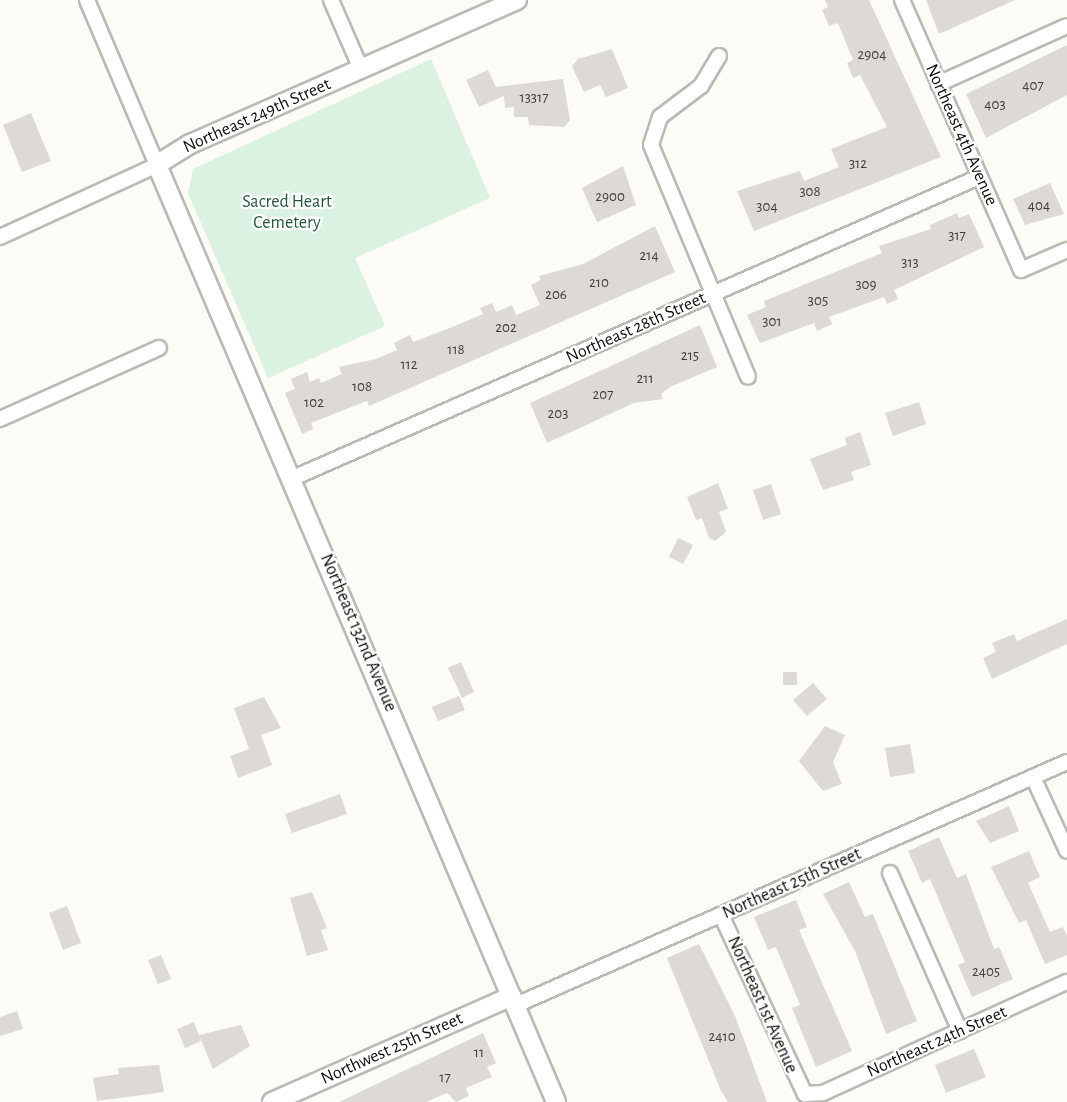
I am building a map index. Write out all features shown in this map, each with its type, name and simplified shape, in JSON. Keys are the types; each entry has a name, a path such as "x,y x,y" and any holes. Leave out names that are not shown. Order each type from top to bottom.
{"street":[{"path":"87,0 157,165"},
{"path":"331,0 361,69"},
{"name":"Northeast 249th Street","path":"0,237 157,165 190,144 517,0"},
{"name":"Northeast 4th Avenue","path":"902,0 1021,270 1067,250"},
{"path":"938,84 1067,26"},
{"path":"719,56 701,86 660,117 651,138 712,294 748,377"},
{"name":"Northeast 132nd Avenue","path":"157,165 293,478 556,1102"},
{"name":"Northeast 28th Street","path":"293,478 979,177"},
{"path":"0,419 159,348"},
{"name":"Northeast 25th Street","path":"514,1000 721,915 1067,762"},
{"path":"1033,777 1067,852"},
{"path":"890,873 960,1031"},
{"name":"Northeast 1st Avenue","path":"721,915 805,1094"},
{"name":"Northeast 24th Street","path":"805,1094 823,1093 1067,982"},
{"name":"Northwest 25th Street","path":"272,1102 514,1000"}],"green space":[{"name":"Sacred Heart Cemetery","path":"431,59 490,198 355,258 385,326 268,378 188,193 193,169"}],"building":[{"path":"825,0 869,0 941,157 754,231 737,191 800,171 804,181 839,167 831,149 887,127 860,75 853,78 847,63 853,60 838,23 829,26 822,10 828,7"},
{"path":"926,0 1015,0 939,34"},
{"path":"1067,45 1067,95 986,138 966,94"},
{"path":"612,49 628,88 606,97 600,85 584,92 572,66 578,59"},
{"path":"488,70 496,87 563,79 570,120 564,127 529,125 528,117 514,117 514,107 505,108 504,96 479,107 466,80"},
{"path":"31,113 51,161 22,172 3,125"},
{"path":"623,166 636,205 597,222 582,188"},
{"path":"1050,183 1064,214 1025,225 1013,199"},
{"path":"957,213 959,218 969,214 984,247 894,290 898,299 887,304 884,297 829,317 832,324 817,331 814,323 760,343 747,315 766,307 764,301 882,253 879,246 931,229 930,225"},
{"path":"655,226 675,272 369,406 367,401 311,423 313,429 302,434 285,393 295,389 291,379 307,372 310,382 319,378 321,383 342,374 339,367 376,359 397,350 394,343 410,335 413,342 450,328 483,314 480,308 492,303 496,312 512,305 516,315 540,305 531,285 541,280 539,276 583,264"},
{"path":"700,325 717,367 670,387 661,394 663,399 634,403 547,443 530,403"},
{"path":"919,402 926,424 893,436 885,413"},
{"path":"860,432 871,465 851,472 854,480 823,490 810,459 847,445 845,438"},
{"path":"718,483 728,509 719,512 726,532 715,541 709,538 702,518 696,520 687,497"},
{"path":"771,484 781,514 763,520 753,490"},
{"path":"678,538 693,545 683,564 669,557"},
{"path":"1067,619 1067,644 992,679 983,658 996,652 992,643 1014,634 1017,641"},
{"path":"461,662 474,692 462,698 448,668"},
{"path":"783,672 797,672 797,685 783,685"},
{"path":"813,683 827,699 807,716 793,700"},
{"path":"459,696 465,710 438,721 432,707"},
{"path":"264,697 281,728 261,735 272,765 238,778 230,756 249,749 234,708"},
{"path":"825,726 845,735 833,762 842,784 823,791 799,761"},
{"path":"910,744 915,773 890,777 885,748"},
{"path":"340,794 347,814 292,833 285,814"},
{"path":"1009,806 1019,831 990,843 976,821"},
{"path":"939,837 957,878 966,874 994,949 999,947 1013,979 972,997 958,965 965,962 930,879 922,883 908,851"},
{"path":"1029,851 1040,877 1028,883 1050,932 1063,927 1067,936 1067,955 1045,964 1026,920 1019,923 991,867"},
{"path":"849,882 865,917 873,914 917,1021 886,1034 855,951 823,894"},
{"path":"312,892 327,928 321,930 328,950 307,956 290,898"},
{"path":"796,900 807,927 799,930 852,1051 816,1067 792,1008 800,1005 776,947 768,950 754,917"},
{"path":"67,906 81,943 63,950 49,913"},
{"path":"699,944 735,1016 767,1102 728,1102 721,1091 667,958"},
{"path":"161,955 171,979 158,984 148,960"},
{"path":"17,1011 23,1029 0,1036 0,1017"},
{"path":"194,1022 201,1041 185,1048 177,1029"},
{"path":"241,1025 250,1046 213,1069 199,1035"},
{"path":"483,1033 496,1063 487,1067 492,1077 466,1088 469,1096 456,1102 447,1093 426,1102 339,1102"},
{"path":"974,1049 986,1077 946,1093 935,1065"},
{"path":"159,1065 164,1092 97,1101 93,1078 119,1074 118,1068"}]}
